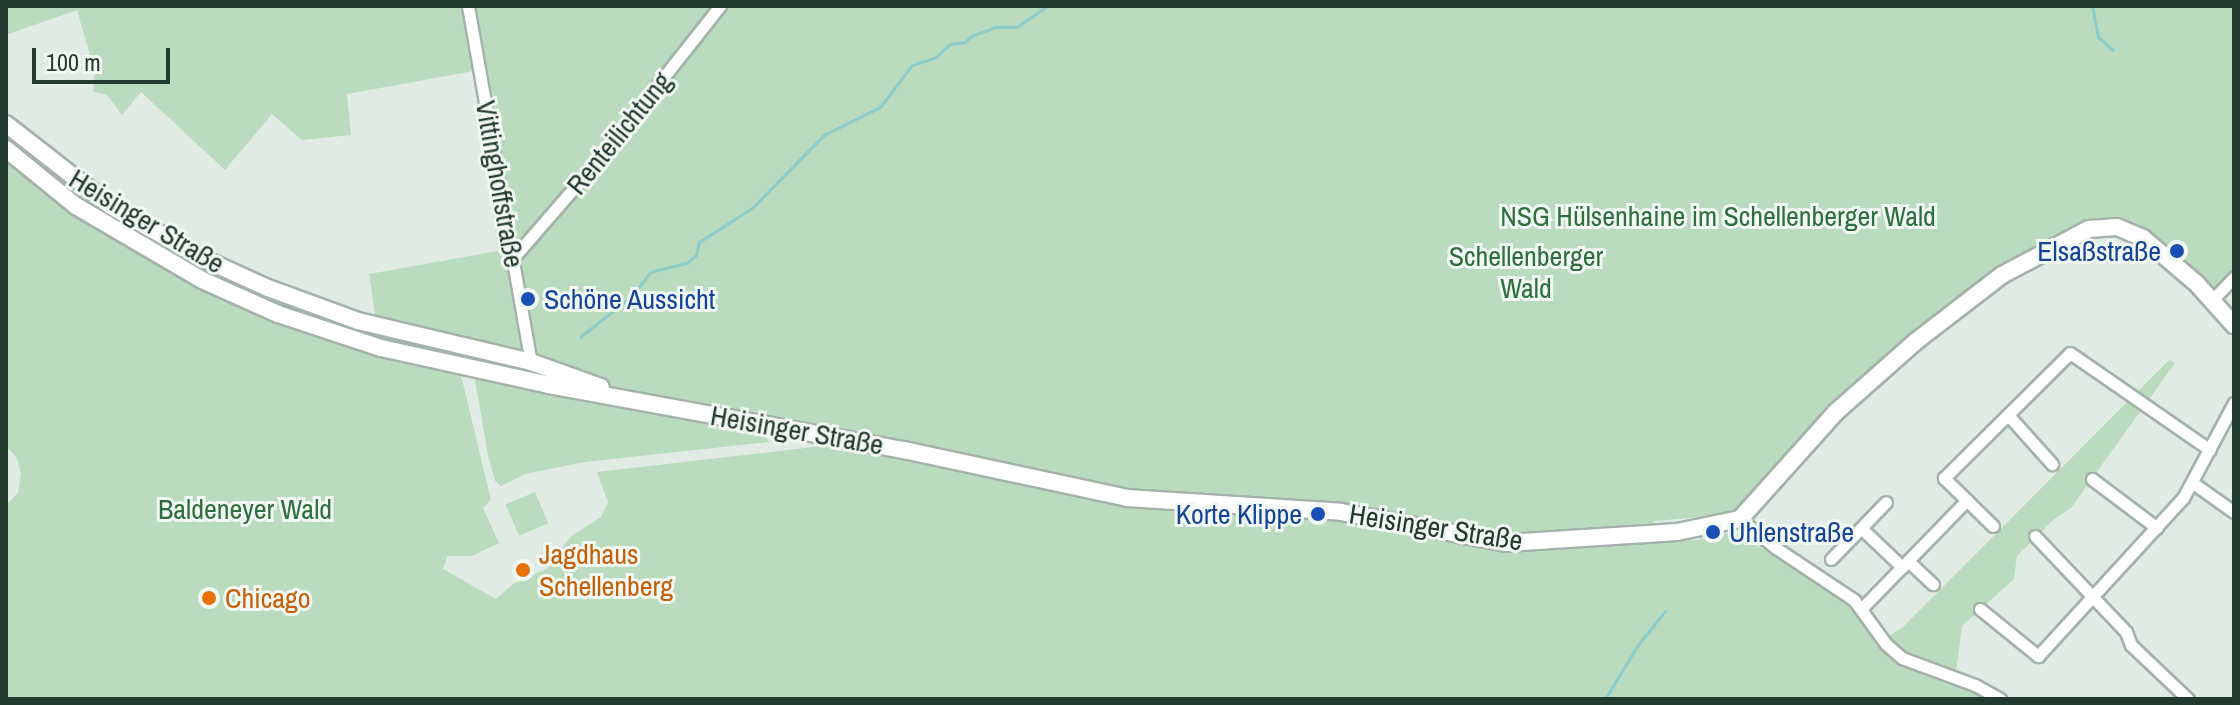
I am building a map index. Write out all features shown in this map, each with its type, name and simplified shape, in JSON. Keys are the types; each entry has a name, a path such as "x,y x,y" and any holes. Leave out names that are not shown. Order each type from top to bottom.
{"main road":[{"name":"Heisinger Straße","path":"6,124 111,206 216,265 358,321 531,362 643,403"},
{"name":"Heisinger Straße","path":"6,149 87,213 145,250 239,297 381,348 528,380 904,450 1148,501 1341,512 1507,543 1677,532 1740,519"},
{"path":"1740,519 1836,412 1915,342 2002,275 2089,229 2117,227 2135,233 2171,259 2213,299 2234,325"},
{"path":"528,380 531,362"}],"street":[{"name":"Vittinghoffstraße","path":"468,6 531,362"},
{"name":"Renteilichtung","path":"514,257 579,183 720,6"},
{"path":"2213,299 2234,277"},
{"path":"1993,526 1944,478 2070,353 2137,403 2210,450"},
{"path":"1980,609 2038,656 2157,528 2193,483 2234,403"},
{"path":"2008,415 2052,464"},
{"path":"2092,479 2157,528"},
{"path":"2193,483 2234,512"},
{"path":"1861,609 1967,500"},
{"path":"1831,559 1886,502"},
{"path":"1740,519 1776,548 1844,591 1886,644 1902,658 1975,685 2000,699"},
{"path":"1861,528 1933,584"},
{"path":"2035,536 2126,632 2131,645 2188,699"}],"green space":[{"name":"Schellenberger Wald","path":"6,6 2234,6 2234,276 2213,298 2172,258 2104,225 1971,293 1741,509 1723,515 1655,521 1636,531 1509,540 1143,495 639,395 557,367 538,354 376,321 369,274 498,251 474,71 347,94 351,135 302,140 272,114 225,170 141,92 122,115 107,95 93,92 95,72 77,10 6,35"},
{"path":"15,140 205,265 516,366 518,372 340,331 219,283 79,203 10,142"},
{"name":"Baldeneyer Wald","path":"6,152 176,271 460,371 491,500 483,508 499,543 472,556 447,556 443,569 496,599 513,584 548,568 570,537 601,517 608,502 597,472 831,445 1161,509 1345,518 1486,547 1697,540 1734,532 1847,599 1880,643 1993,699 6,699 6,505 18,493 21,474 17,458 6,446"},
{"path":"2169,360 2175,363 2071,508 2053,520 2017,556 2014,579 1962,626 1956,672 1924,661 1899,647 1889,636 1903,627"},
{"path":"477,375 766,436 769,442 585,462 525,474 501,486 495,481 488,455 475,380"},
{"path":"535,492 548,523 519,536 506,505"}],"waterway":[{"path":"580,337 632,296 650,272 687,263 696,255 699,242 752,208 824,135 880,107 912,65 936,57 950,44 965,42 971,36 996,27 1017,27 1047,6"},
{"path":"2092,6 2098,37 2113,50"},
{"path":"1605,699 1637,646 1665,611"}],"place":[{"name":"Elsaßstraße","path":"2177,251"},
{"name":"Schöne Aussicht","path":"528,299"},
{"name":"Korte Klippe","path":"1318,514"},
{"name":"Uhlenstraße","path":"1713,532"},
{"name":"Jagdhaus Schellenberg","path":"523,570"},
{"name":"Chicago","path":"209,598"}],"park label":[{"name":"NSG Hülsenhaine im Schellenberger Wald","path":"1718,216"}]}
